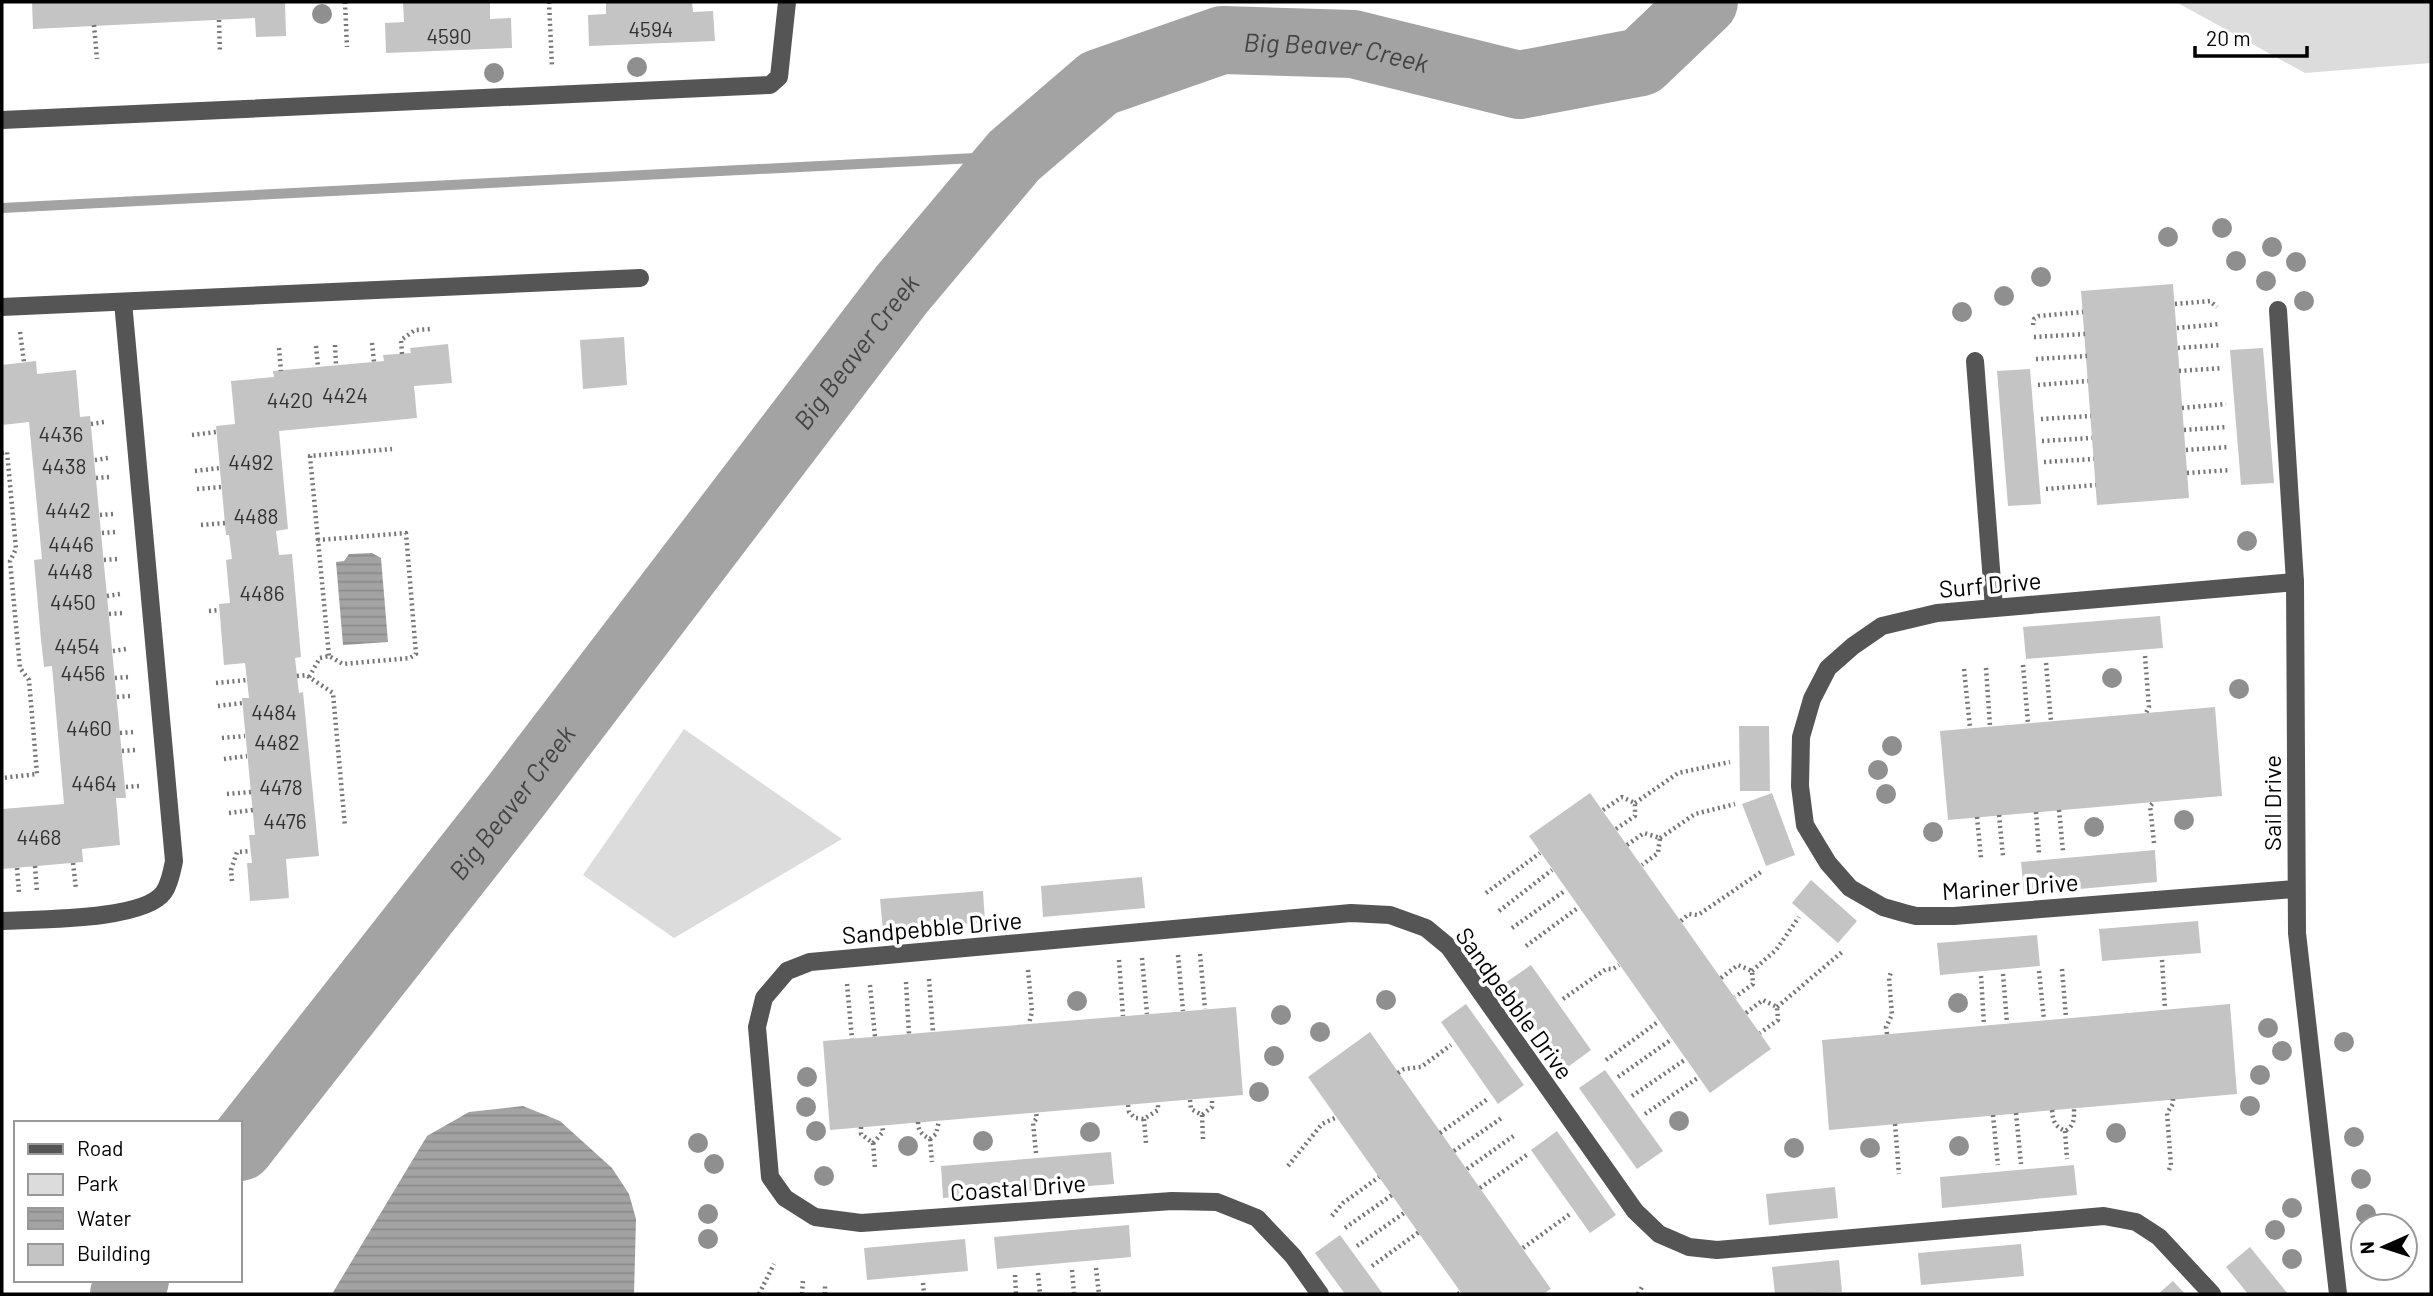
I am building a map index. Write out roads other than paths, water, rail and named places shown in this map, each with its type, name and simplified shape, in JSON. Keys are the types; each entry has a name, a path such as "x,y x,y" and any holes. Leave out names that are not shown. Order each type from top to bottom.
{"street":[{"path":"2,120 770,85 779,77 787,2"},
{"path":"2,307 640,278"},
{"path":"2,921 117,914 156,900 164,892 174,861 123,302"},
{"name":"Sail Drive","path":"2278,310 2295,582 2295,889 2300,968 2339,1294"},
{"path":"1975,361 1994,608"},
{"name":"Surf Drive","path":"1800,786 1801,737 1812,699 1828,668 1882,626 1937,613 2295,582"},
{"name":"Mariner Drive","path":"1800,786 1805,825 1828,863 1850,888 1883,907 1916,916 1954,916 2295,889"},
{"name":"Sandpebble Drive","path":"762,1105 757,1027 764,998 787,971 810,962 1351,913 1390,915 1426,928 1449,947 1635,1211 1659,1234 1689,1247 1717,1250 2104,1216 2136,1222 2159,1237 2212,1294"},
{"name":"Coastal Drive","path":"762,1105 770,1177 785,1198 815,1217 860,1223 1172,1201 1217,1202 1257,1218 1293,1256 1320,1294"}],"water":[{"path":"372,553 381,558 388,642 343,645 336,562 344,561 349,554"},
{"path":"523,1106 560,1121 612,1168 629,1194 636,1219 634,1294 332,1294 427,1136 469,1112"}],"waterway":[{"name":"Big Beaver Creek","path":"242,1144 515,797 902,289 1014,156 1099,83 1222,40 1353,44 1519,85 1641,62 1704,2"},
{"path":"2,208 1014,156"},
{"name":"Big Beaver Creek","path":"124,1294 133,1282"}]}
